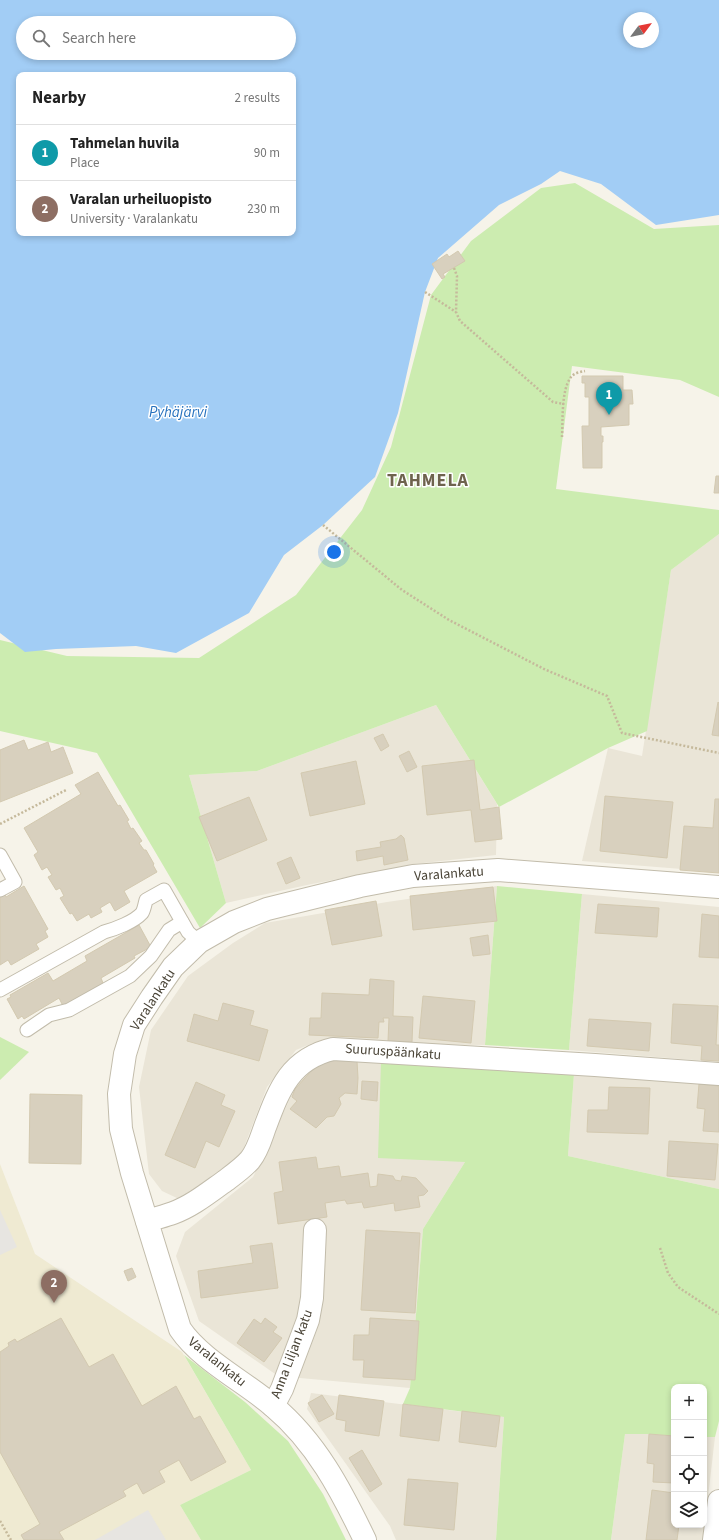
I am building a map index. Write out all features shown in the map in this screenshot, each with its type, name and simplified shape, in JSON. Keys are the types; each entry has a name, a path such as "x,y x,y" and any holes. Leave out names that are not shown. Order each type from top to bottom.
{"street":[{"name":"Varalankatu","path":"364,1540 334,1479 297,1428 273,1406 192,1345 180,1329 132,1173 121,1129 119,1094 125,1054 134,1025 174,967 199,942 234,922 267,909 360,886 414,876 498,870 719,887"},
{"name":"Suuruspäänkatu","path":"147,1221 173,1213 194,1203 238,1172 250,1160 257,1149 278,1093 290,1075 305,1060 319,1052 333,1049 719,1074"},
{"name":"Anna Liljan katu","path":"273,1406 282,1389 308,1320 312,1298 315,1230"},
{"path":"714,1540 719,1500"}],"lane":[{"path":"0,855 15,882 0,890"},
{"path":"0,990 104,932 115,930 137,917 143,912 146,900 164,890 188,932 199,942"},
{"path":"27,1030 49,1015 69,1010 130,976 151,956 169,930 182,922"}],"path":[{"path":"454,268 457,276 456,312 460,321 553,402 564,404"},
{"path":"425,292 456,312"},
{"path":"562,437 566,387 571,376 577,372 585,371"},
{"path":"323,525 402,590 449,620 544,669 607,696 622,733 719,753"},
{"path":"0,824 66,790"},
{"path":"660,1248 668,1273 678,1287 719,1314"},
{"path":"0,1521 11,1540"}],"shaded area":[{"path":"719,534 719,872 582,861 608,748 642,756 671,570"},
{"path":"436,705 497,804 496,855 414,864 226,903 189,775 257,771"},
{"path":"497,886 485,1045 313,1043 296,1050 267,1087 241,1155 179,1199 162,1191 149,1174 139,1087 151,1030 188,976 233,943 265,923 387,902"},
{"path":"582,894 719,907 719,1062 569,1050"},
{"path":"344,1056 381,1062 465,1162 423,1229 410,1388 278,1376 199,1321 176,1256 185,1232 253,1177 302,1073"},
{"path":"574,1074 719,1084 719,1189 568,1156"},
{"path":"0,1164 35,1254 182,1352 251,1470 180,1505 201,1540 0,1540"},
{"path":"0,1210 17,1247 0,1255"},
{"path":"311,1393 504,1417 496,1540 396,1540 390,1526 307,1409"},
{"path":"625,1434 671,1436 671,1528 704,1528 703,1540 611,1540"},
{"path":"707,1437 715,1437 707,1506"},
{"path":"148,1510 166,1540 95,1540"}],"green space":[{"path":"575,183 654,229 719,225 719,397 680,380 572,366 556,489 719,510 719,534 671,570 647,731 608,748 499,807 436,705 257,771 189,775 226,903 200,928 97,753 0,731 0,640 67,656 199,658 296,595 362,510 391,447 431,295 471,241 541,188"},
{"path":"497,886 582,894 569,1050 485,1045"},
{"path":"0,1037 29,1052 0,1080"},
{"path":"381,1062 574,1074 568,1156 719,1189 719,1421 715,1437 707,1437 707,1384 671,1384 671,1436 625,1434 611,1540 496,1540 504,1417 403,1404 410,1388 423,1229 465,1162 378,1158"},
{"path":"184,1355 245,1402 288,1441 323,1494 346,1540 201,1540 180,1505 251,1470"}],"water":[{"name":"Pyhäjärvi","path":"0,0 719,0 719,215 656,225 601,184 560,171 541,184 499,205 438,258 425,292 398,413 375,477 323,525 284,555 249,613 176,653 136,646 56,649 25,652 0,633"}],"building":[{"path":"458,251 465,261 443,274 445,277 442,279 432,264 447,254 449,257"},
{"path":"582,376 623,376 623,390 632,390 633,404 629,404 629,425 601,427 601,436 603,436 602,468 583,468 582,426 589,426 589,397 585,397 585,383 582,383"},
{"path":"716,476 719,476 719,493 714,493"},
{"path":"718,702 719,703 719,736 712,735"},
{"path":"383,734 389,746 381,751 374,738"},
{"path":"24,740 28,750 48,742 51,752 63,747 73,773 0,802 0,750"},
{"path":"409,751 417,767 407,772 399,756"},
{"path":"474,760 480,810 499,807 502,839 475,842 471,810 427,815 422,766"},
{"path":"356,761 365,804 310,816 301,773"},
{"path":"98,772 118,806 120,805 129,820 127,821 131,829 133,828 142,841 139,843 144,850 146,850 157,872 124,891 130,902 115,911 110,902 100,908 102,912 91,918 89,914 77,921 72,913 70,914 60,898 64,896 60,888 56,890 48,877 52,875 47,867 42,870 34,855 38,852 24,828 81,794 75,785"},
{"path":"605,796 673,802 667,858 600,851"},
{"path":"249,797 267,840 217,861 199,817"},
{"path":"715,799 719,799 719,873 680,870 684,826 713,828"},
{"path":"401,835 404,838 408,860 384,865 383,856 357,861 356,851 381,847 380,842 396,839"},
{"path":"291,857 300,878 286,884 277,863"},
{"path":"24,886 48,929 45,931 48,937 36,944 39,949 11,965 8,960 0,965 0,895 4,893 6,897"},
{"path":"493,887 497,921 413,930 410,896"},
{"path":"376,901 382,936 332,945 325,910"},
{"path":"598,904 659,908 657,937 595,933"},
{"path":"702,914 719,916 719,958 699,957"},
{"path":"139,925 151,947 134,956 135,958 101,978 103,983 63,1006 59,998 24,1019 22,1016 18,1019 7,999 11,997 10,995 48,973 53,981 87,961 85,956"},
{"path":"488,935 490,954 473,956 470,938"},
{"path":"370,979 394,981 393,1016 413,1017 412,1042 388,1041 389,1018 383,1018 384,1022 379,1022 378,1038 309,1035 310,1018 321,1018 322,993 369,995"},
{"path":"423,996 475,1001 471,1043 419,1038"},
{"path":"223,1003 254,1011 250,1025 268,1030 259,1061 187,1041 194,1014 218,1021"},
{"path":"673,1004 718,1006 716,1045 719,1045 719,1061 701,1060 702,1046 671,1043"},
{"path":"589,1019 651,1023 649,1051 587,1046"},
{"path":"333,1058 357,1061 357,1094 345,1093 339,1098 341,1104 334,1116 327,1117 316,1128 290,1109 297,1101 292,1097 295,1089 314,1068"},
{"path":"362,1081 378,1082 377,1101 361,1099"},
{"path":"196,1082 225,1095 221,1105 235,1111 219,1147 206,1141 195,1168 165,1155"},
{"path":"699,1084 719,1086 719,1132 703,1131 705,1109 697,1108"},
{"path":"609,1087 650,1088 648,1134 587,1132 588,1110 608,1110"},
{"path":"30,1094 82,1095 81,1164 29,1163"},
{"path":"669,1141 718,1144 715,1180 667,1176"},
{"path":"316,1157 318,1169 339,1166 341,1177 368,1173 370,1187 377,1186 378,1174 393,1176 395,1180 401,1181 402,1176 416,1178 428,1191 424,1195 418,1196 420,1207 395,1211 394,1203 364,1208 362,1202 347,1204 345,1200 325,1203 327,1217 278,1224 274,1193 283,1191 279,1162"},
{"path":"366,1230 420,1233 415,1313 361,1310"},
{"path":"272,1243 278,1288 201,1298 198,1271 253,1263 250,1246"},
{"path":"132,1268 136,1277 128,1281 124,1271"},
{"path":"61,1318 89,1367 113,1354 142,1406 176,1386 194,1419 200,1416 226,1462 191,1481 179,1460 159,1471 165,1482 143,1494 137,1483 123,1491 126,1496 59,1532 64,1540 24,1540 21,1535 40,1524 0,1452 0,1352 9,1346 8,1343 15,1339 17,1342"},
{"path":"265,1318 277,1327 273,1332 282,1338 264,1362 237,1343 254,1319 261,1324"},
{"path":"370,1318 419,1321 415,1380 363,1377 364,1360 353,1360 354,1335 369,1335"},
{"path":"322,1395 334,1414 319,1422 308,1403"},
{"path":"339,1395 384,1401 379,1436 345,1431 346,1421 336,1419"},
{"path":"403,1404 443,1409 439,1441 400,1436"},
{"path":"462,1411 500,1416 496,1447 459,1442"},
{"path":"649,1434 671,1436 671,1483 653,1482 654,1464 647,1463"},
{"path":"362,1450 382,1484 370,1492 349,1458"},
{"path":"408,1479 458,1483 454,1530 404,1525"},
{"path":"652,1490 671,1493 671,1528 679,1528 677,1540 646,1540"}],"place":[{"name":"Tahmelan huvila","path":"609,415"},
{"name":"Varalan urheiluopisto","path":"54,1303"}],"district":[{"name":"TAHMELA","path":"428,480"}]}
